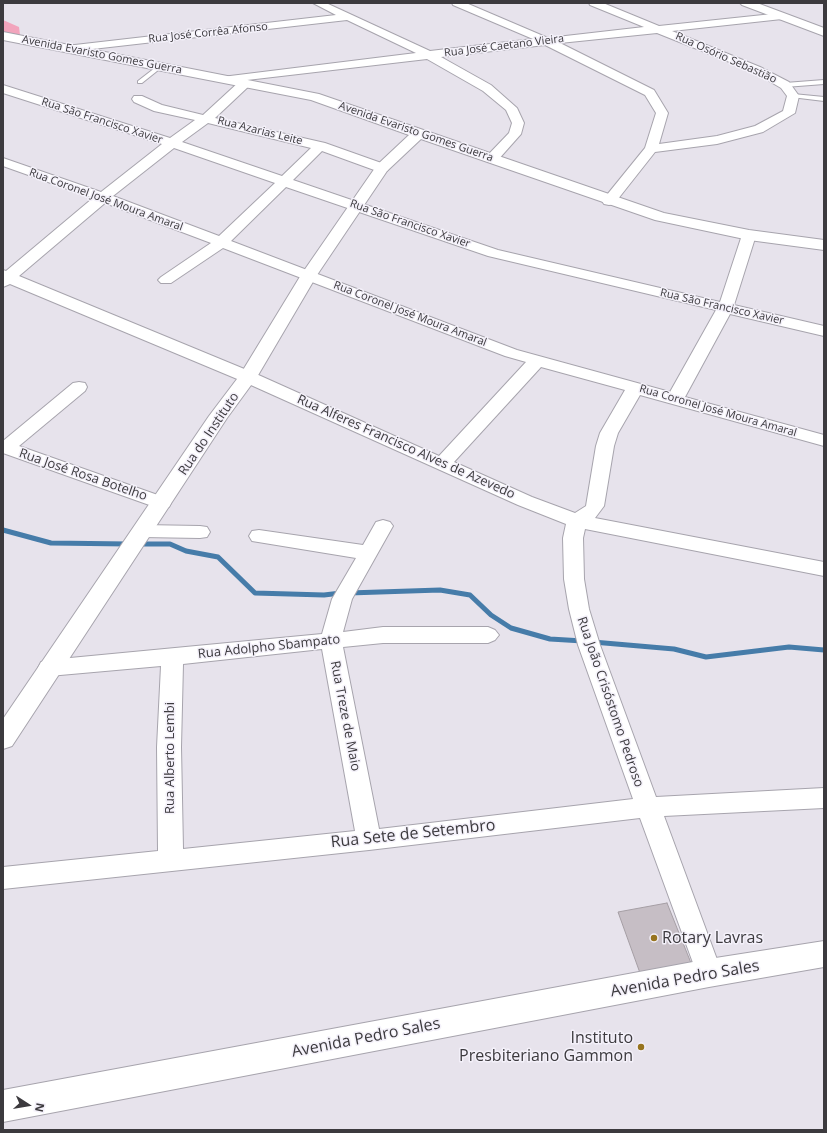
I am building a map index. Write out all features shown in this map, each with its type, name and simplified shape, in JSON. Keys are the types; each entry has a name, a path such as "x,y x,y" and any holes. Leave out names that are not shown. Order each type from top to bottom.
{"main road":[{"path":"746,3 824,32"},
{"name":"Avenida Evaristo Gomes Guerra","path":"3,36 314,97 492,158 609,201 660,217 749,235 824,244"},
{"name":"Rua do Instituto","path":"3,739 49,668 162,503 219,416 248,377 309,275 382,168 419,133"},
{"name":"Avenida Pedro Sales","path":"3,1106 709,974 824,954"}],"street":[{"path":"318,3 430,55 487,88 511,108 518,123 515,134 492,158"},
{"path":"456,3 548,41 650,93 662,113 651,149 609,201"},
{"name":"Rua Osório Sebastião","path":"594,3 756,69 785,85 793,96"},
{"name":"Rua José Caetano Vieira","path":"226,79 548,41 782,16"},
{"name":"Rua José Corrêa Afonso","path":"66,49 349,17"},
{"path":"5,278 103,197 172,143 208,118 244,83"},
{"name":"Rua São Francisco Xavier","path":"5,92 172,143 282,182 357,205 493,253 824,331"},
{"path":"651,149 717,140 759,129 789,114 793,96"},
{"name":"Rua Azarias Leite","path":"138,99 158,108 208,118 320,146 382,168"},
{"path":"166,280 221,243 320,146"},
{"name":"Rua Coronel José Moura Amaral","path":"3,162 103,197 511,353 824,441"},
{"path":"675,399 726,307 749,235"},
{"name":"Rua Alferes Francisco Alves de Azevedo","path":"5,278 248,377 525,501 577,521 824,569"},
{"path":"442,464 537,361"},
{"path":"5,447 80,387"},
{"path":"577,521 591,512 595,506 605,446 609,433 635,388"},
{"name":"Rua José Rosa Botelho","path":"5,447 162,503"},
{"name":"Rua João Crisóstomo Pedroso","path":"577,521 573,538 574,579 579,609 589,645 709,974"},
{"name":"Rua Treze de Maio","path":"369,840 341,699 332,641 335,619 342,599 370,554 383,526"},
{"path":"142,531 200,532"},
{"path":"259,536 370,554"},
{"name":"Rua Adolpho Sbampato","path":"49,668 383,635 488,635"},
{"name":"Rua Alberto Lembi","path":"171,859 169,747 172,656"},
{"name":"Rua Sete de Setembro","path":"3,878 171,859 369,840 647,807 824,798"}],"lane":[{"path":"140,82 160,66"},
{"path":"785,85 824,82"},
{"path":"793,96 824,99"}],"shaded area":[{"path":"3,20 19,27 20,35 3,33"}],"building":[{"name":"Rotary Lavras","path":"667,903 691,963 640,973 618,912"}],"waterway":[{"path":"3,530 51,543 128,544"},
{"path":"138,544 170,544 186,551 218,557 255,593 324,595 341,593"},
{"path":"349,593 440,590 470,595 491,615 511,628 550,639 583,641"},
{"path":"593,642 674,649 706,657 789,647 824,650"}],"place":[{"name":"Rotary Lavras","path":"654,938"},
{"name":"Instituto Presbiteriano Gammon","path":"641,1047"}]}
